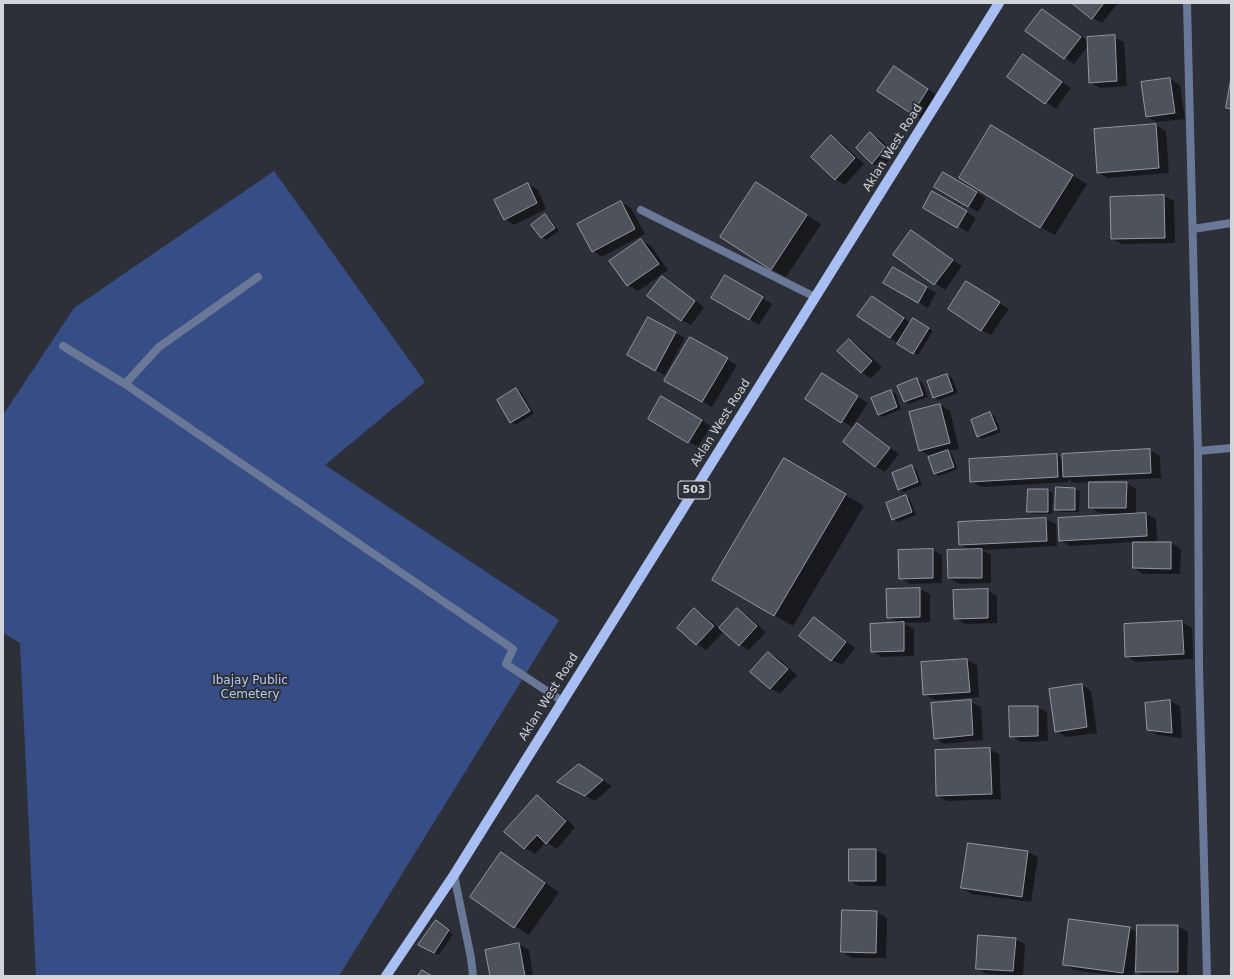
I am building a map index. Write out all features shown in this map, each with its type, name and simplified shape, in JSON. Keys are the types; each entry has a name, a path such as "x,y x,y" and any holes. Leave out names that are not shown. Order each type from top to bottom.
{"main road":[{"name":"Aklan West Road","path":"386,976 454,875 998,3"}],"street":[{"path":"1187,3 1198,451 1199,668 1207,976"},
{"path":"641,210 815,297"},
{"path":"1193,229 1231,222"},
{"path":"125,384 158,347 258,277"},
{"path":"63,346 125,384 513,649 506,664 562,701"},
{"path":"1198,451 1231,448"},
{"path":"454,875 471,958 473,976"}],"green space":[{"name":"Ibajay Public Cemetery","path":"274,171 425,382 325,465 559,620 339,976 36,976 20,643 3,633 3,415 74,308"}],"building":[{"path":"1072,3 1104,3 1092,19"},
{"path":"1042,9 1081,37 1064,59 1025,31"},
{"path":"1115,35 1117,81 1089,83 1087,37"},
{"path":"1023,54 1062,82 1045,104 1007,77"},
{"path":"894,66 928,89 912,114 877,91"},
{"path":"1170,78 1175,113 1146,117 1141,82"},
{"path":"1231,78 1231,109 1226,108"},
{"path":"1156,124 1159,168 1097,173 1094,129"},
{"path":"991,125 1073,175 1040,228 959,178"},
{"path":"870,132 885,147 872,164 856,148"},
{"path":"831,135 855,158 835,180 811,157"},
{"path":"943,172 977,192 968,207 934,187"},
{"path":"756,182 807,215 771,270 720,237"},
{"path":"528,183 537,203 504,220 494,200"},
{"path":"932,191 967,211 957,228 923,208"},
{"path":"1164,195 1165,238 1111,239 1110,197"},
{"path":"621,201 635,229 592,252 577,224"},
{"path":"545,214 555,228 541,238 531,225"},
{"path":"911,230 953,260 934,285 893,255"},
{"path":"641,239 659,264 627,286 609,261"},
{"path":"893,267 927,287 918,303 883,283"},
{"path":"725,275 763,297 749,320 711,298"},
{"path":"662,276 695,301 681,321 647,296"},
{"path":"966,281 1000,302 981,331 948,309"},
{"path":"872,296 904,318 890,338 857,316"},
{"path":"648,317 676,332 655,371 627,355"},
{"path":"913,318 929,328 913,354 897,344"},
{"path":"690,337 728,358 702,402 664,381"},
{"path":"849,339 872,361 861,373 837,351"},
{"path":"822,373 858,396 841,423 805,399"},
{"path":"947,374 953,391 933,398 927,381"},
{"path":"917,378 923,395 904,402 897,386"},
{"path":"516,388 530,411 510,423 497,400"},
{"path":"891,390 897,407 878,415 871,398"},
{"path":"661,396 702,420 688,443 648,419"},
{"path":"940,404 950,443 919,451 909,412"},
{"path":"990,412 997,429 977,437 971,420"},
{"path":"857,423 890,448 875,467 843,442"},
{"path":"1150,449 1151,473 1063,477 1062,454"},
{"path":"948,450 954,467 934,474 928,457"},
{"path":"1057,454 1058,477 970,482 969,459"},
{"path":"784,458 846,494 774,616 712,580"},
{"path":"912,465 918,482 898,490 892,473"},
{"path":"1089,482 1127,482 1126,508 1089,508"},
{"path":"1056,487 1075,488 1075,510 1055,510"},
{"path":"1028,489 1048,489 1048,512 1027,512"},
{"path":"906,495 912,512 892,520 886,503"},
{"path":"1146,513 1147,536 1059,541 1058,518"},
{"path":"1046,518 1047,541 959,545 958,522"},
{"path":"1133,542 1171,542 1171,569 1133,568"},
{"path":"933,549 933,578 899,579 898,550"},
{"path":"982,549 982,578 948,578 947,550"},
{"path":"920,588 920,617 887,618 886,589"},
{"path":"988,589 988,618 954,619 953,590"},
{"path":"694,608 714,626 696,645 677,628"},
{"path":"737,608 757,626 739,646 719,628"},
{"path":"814,617 846,642 831,661 799,636"},
{"path":"1182,621 1184,654 1125,657 1124,624"},
{"path":"904,622 904,651 871,652 870,624"},
{"path":"768,652 788,669 770,689 750,672"},
{"path":"967,659 970,692 923,695 921,662"},
{"path":"1082,684 1087,727 1055,732 1049,689"},
{"path":"971,700 973,735 934,739 931,703"},
{"path":"1170,700 1172,733 1147,730 1145,703"},
{"path":"1009,706 1038,706 1038,736 1010,737"},
{"path":"990,748 992,794 936,796 935,750"},
{"path":"579,764 603,780 585,796 557,782"},
{"path":"537,795 566,821 546,844 537,835 524,849 504,832"},
{"path":"968,843 1028,851 1022,897 961,888"},
{"path":"849,849 876,849 876,881 849,881"},
{"path":"501,852 545,883 514,928 470,897"},
{"path":"842,910 877,911 876,953 841,952"},
{"path":"1069,919 1130,927 1123,973 1063,965"},
{"path":"436,920 449,930 434,953 418,945"},
{"path":"1137,925 1178,925 1178,972 1136,972"},
{"path":"978,935 1016,938 1013,971 976,969"},
{"path":"519,943 525,976 490,976 485,950"},
{"path":"422,970 432,976 418,976"}]}
